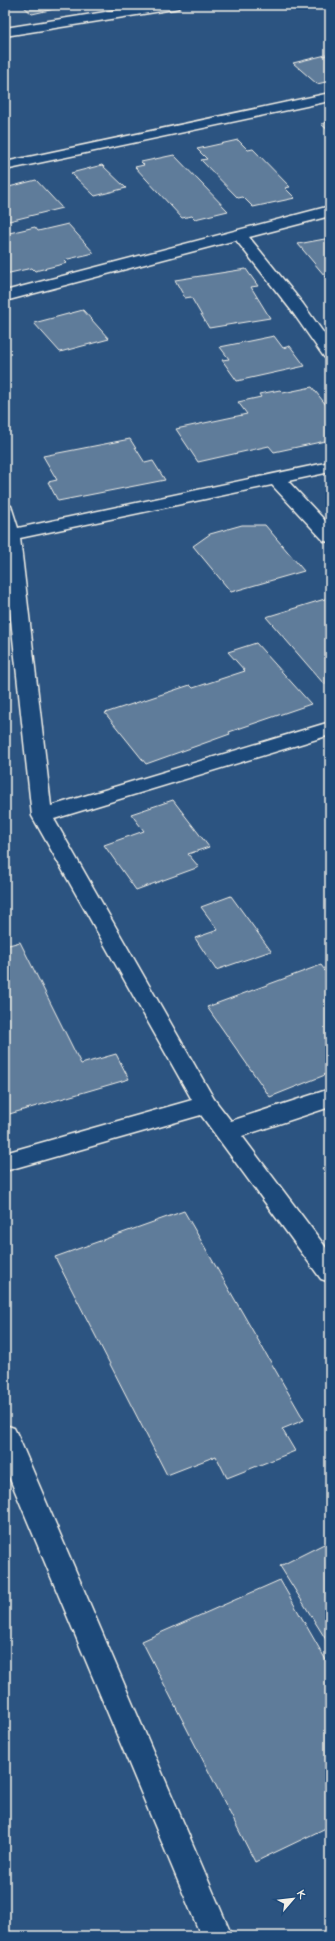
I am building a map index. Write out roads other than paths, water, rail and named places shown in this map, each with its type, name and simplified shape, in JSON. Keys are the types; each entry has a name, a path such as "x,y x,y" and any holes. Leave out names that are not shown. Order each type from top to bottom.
{"street":[{"path":"5,32 174,5"},
{"path":"5,166 330,97"},
{"path":"5,296 330,211"},
{"path":"239,234 297,307 330,354"},
{"path":"8,536 330,467"},
{"path":"276,479 330,537"},
{"path":"5,510 42,816 206,1105 330,1272"},
{"path":"42,816 330,728"},
{"path":"226,1132 330,1098"},
{"path":"5,1162 206,1105"},
{"path":"5,1436 216,1936"}]}
